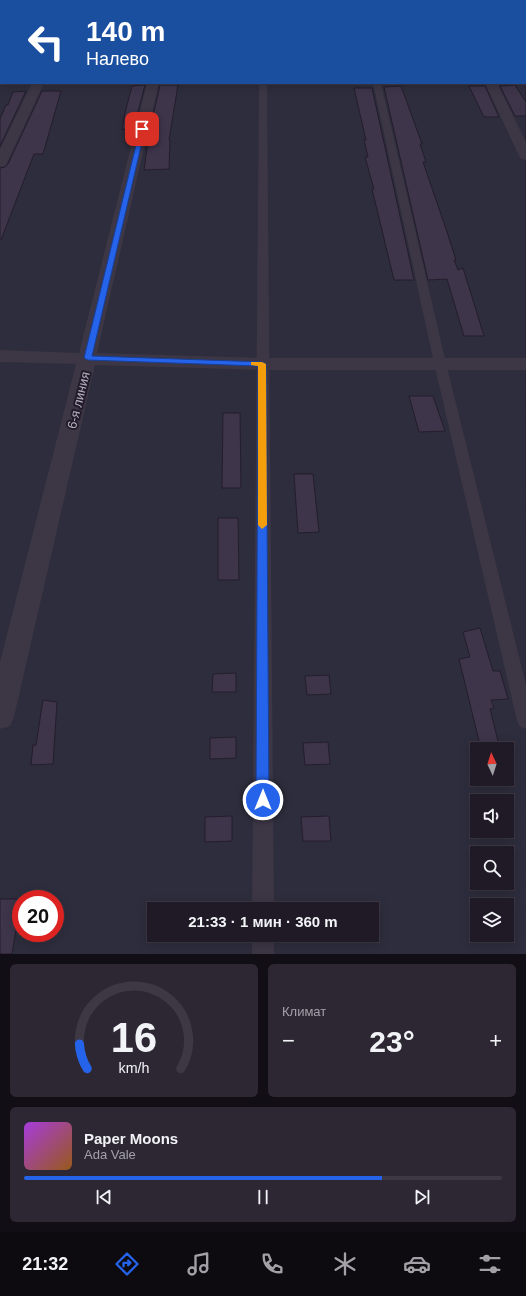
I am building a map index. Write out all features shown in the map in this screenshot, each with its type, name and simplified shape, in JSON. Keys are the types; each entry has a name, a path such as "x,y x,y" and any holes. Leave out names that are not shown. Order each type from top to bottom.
{"street":[{"path":"0,162 38,84"},
{"name":"6-я линия","path":"0,717 88,358 153,84"},
{"path":"491,84 526,156"},
{"path":"0,356 262,364 526,364"}],"lane":[{"path":"263,902 262,364 264,84"},
{"path":"377,84 440,363 526,721"},
{"path":"263,942 263,954"}],"shaded area":[{"path":"0,84 525,84 526,954 0,954"}],"building":[{"path":"145,85 133,131 122,129 132,86"},
{"path":"160,85 178,85 169,140 169,169 144,170 149,134"},
{"path":"515,85 526,102 526,116 515,116 500,86"},
{"path":"401,86 422,144 420,144 426,162 423,162 456,260 454,260 458,270 463,268 484,336 464,336 447,279 428,280 384,87"},
{"path":"469,86 485,86 499,117 484,117"},
{"path":"354,88 372,88 414,280 394,280 372,189 374,189 365,157 368,157 364,140 366,140"},
{"path":"26,91 0,146 0,119 6,105 8,105 13,92"},
{"path":"42,91 61,91 43,154 34,154 0,240 0,168 5,167 8,164"},
{"path":"409,396 433,396 445,431 419,432"},
{"path":"223,413 240,413 241,488 222,488"},
{"path":"294,474 313,474 319,532 298,533"},
{"path":"218,518 238,518 239,580 218,580"},
{"path":"480,628 493,671 500,671 508,699 491,700 494,708 490,709 498,742 479,742 459,659 470,657 463,632"},
{"path":"236,673 236,692 212,692 213,674"},
{"path":"329,675 331,694 307,695 305,676"},
{"path":"43,700 57,702 53,764 31,765 33,745 36,745"},
{"path":"236,737 236,758 210,759 210,738"},
{"path":"328,742 330,764 305,765 303,743"},
{"path":"232,816 232,841 205,842 205,817"},
{"path":"329,816 331,841 303,841 301,817"},
{"path":"0,899 12,899 12,942 14,942 12,954 0,954"}],"slow traffic":[{"path":"254,364 262,364 262,525"}],"route":[{"path":"142,129 88,358 262,364 263,800"}]}
